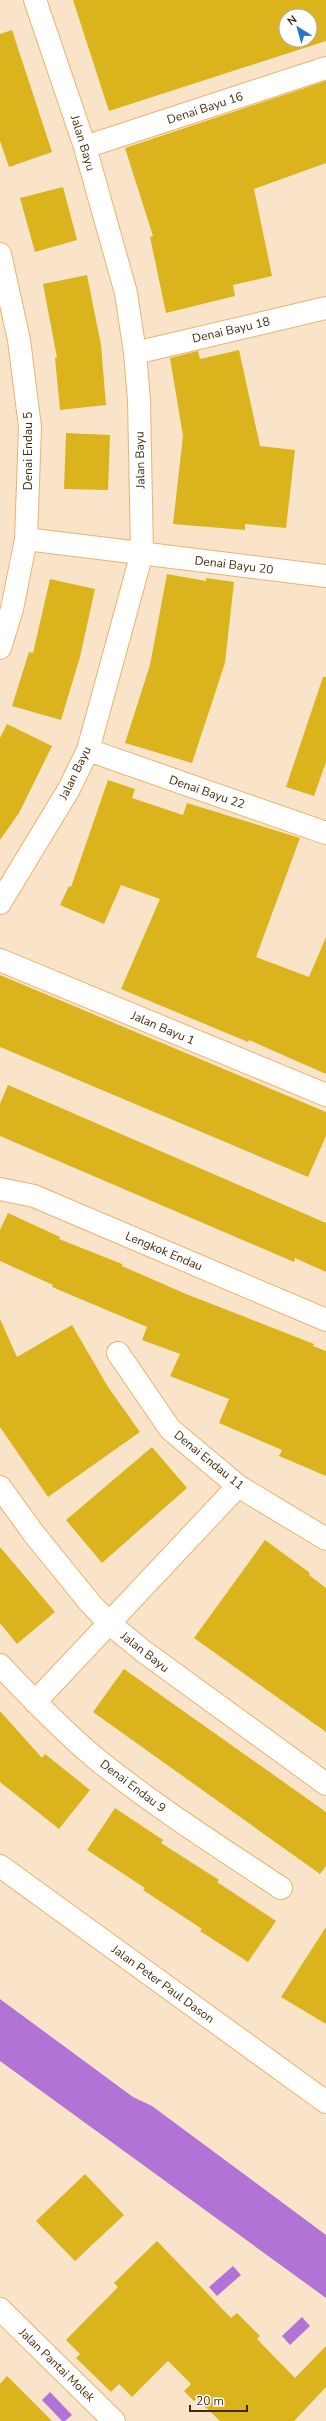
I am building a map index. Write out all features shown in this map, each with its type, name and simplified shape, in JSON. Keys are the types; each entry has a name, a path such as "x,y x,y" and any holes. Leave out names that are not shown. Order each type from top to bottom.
{"street":[{"name":"Jalan Bayu","path":"0,903 69,789 88,750 142,553 139,400 135,353 126,293 85,147 35,0"},
{"name":"Denai Bayu 16","path":"85,147 326,68"},
{"name":"Denai Endau 5","path":"0,254 19,340 30,427 26,540 12,609 0,648"},
{"name":"Denai Bayu 18","path":"135,353 326,308"},
{"name":"Denai Bayu 20","path":"26,540 326,576"},
{"name":"Denai Bayu 22","path":"88,750 326,833"},
{"name":"Jalan Bayu 1","path":"0,960 326,1096"},
{"name":"Lengkok Endau","path":"0,1189 34,1196 326,1320"},
{"name":"Denai Endau 11","path":"118,1353 170,1429 238,1486 326,1539"},
{"path":"35,1702 110,1624 238,1486"},
{"name":"Jalan Bayu","path":"0,1487 34,1534 90,1603 110,1624 149,1655 324,1784"},
{"name":"Denai Endau 9","path":"0,1666 35,1702 94,1756 158,1806 281,1888"},
{"name":"Jalan Peter Paul Dason","path":"0,1866 326,2102"},
{"name":"Jalan Pantai Molek","path":"0,2309 114,2421"}],"shaded area":[{"path":"0,1999 133,2097 152,2106 326,2235 326,2298 0,2061"},
{"path":"233,2266 241,2275 217,2296 209,2287"},
{"path":"302,2317 310,2326 290,2345 282,2336"},
{"path":"50,2392 72,2415 65,2421 62,2421 42,2400"}],"building":[{"path":"73,0 326,0 326,41 318,44 318,8 278,8 278,48 304,48 109,111"},
{"path":"12,30 52,152 9,167 0,141 0,34"},
{"path":"326,81 326,163 254,189 272,276 233,285 235,296 166,313 150,237 153,236 125,148"},
{"path":"63,187 77,240 35,252 20,198"},
{"path":"87,275 101,345 106,405 60,410 55,358 57,358 43,284"},
{"path":"239,350 260,446 295,450 286,528 245,524 245,530 173,524 183,436 170,358 198,351 200,359"},
{"path":"66,433 110,435 108,490 64,489"},
{"path":"167,574 206,581 206,578 234,582 225,663 192,763 125,743 150,665"},
{"path":"50,579 95,589 80,657 61,720 12,706 29,652 33,653"},
{"path":"323,677 326,677 326,762 314,796 286,787"},
{"path":"7,724 52,746 19,813 0,840 0,738"},
{"path":"108,780 135,789 132,798 183,815 187,803 300,838 256,957 309,977 326,937 326,1074 249,1040 248,1042 121,989 160,899 121,885 104,924 60,905 69,886 71,887"},
{"path":"0,975 326,1112 326,1136 308,1177 0,1047"},
{"path":"8,1085 326,1223 326,1272 295,1258 294,1262 0,1136 0,1104"},
{"path":"8,1213 60,1237 59,1239 122,1264 122,1266 186,1294 314,1344 313,1346 326,1351 326,1476 279,1456 282,1450 219,1423 229,1399 170,1376 180,1354 142,1340 147,1327 52,1287 53,1285 0,1261 0,1230"},
{"path":"0,1319 17,1357 72,1325 108,1387 140,1432 48,1497 0,1427"},
{"path":"152,1447 187,1488 102,1563 66,1520"},
{"path":"265,1540 310,1573 309,1575 326,1588 326,1732 194,1638"},
{"path":"0,1547 55,1612 17,1644 0,1623"},
{"path":"124,1669 326,1812 326,1866 320,1874 93,1712"},
{"path":"0,1711 42,1758 45,1754 90,1790 59,1829 0,1782"},
{"path":"115,1808 163,1840 161,1843 219,1880 217,1882 276,1921 248,1962 200,1931 202,1929 143,1890 145,1888 87,1850"},
{"path":"326,1927 326,2024 281,1997"},
{"path":"85,2174 124,2215 75,2261 36,2221"},
{"path":"157,2241 231,2318 237,2313 260,2336 257,2339 295,2378 326,2346 326,2387 294,2421 220,2421 197,2399 194,2401 184,2391 191,2384 168,2361 132,2397 119,2384 111,2392 76,2358 80,2354 66,2340 118,2287 114,2283"},
{"path":"7,2376 52,2421 0,2421 0,2384"}]}
